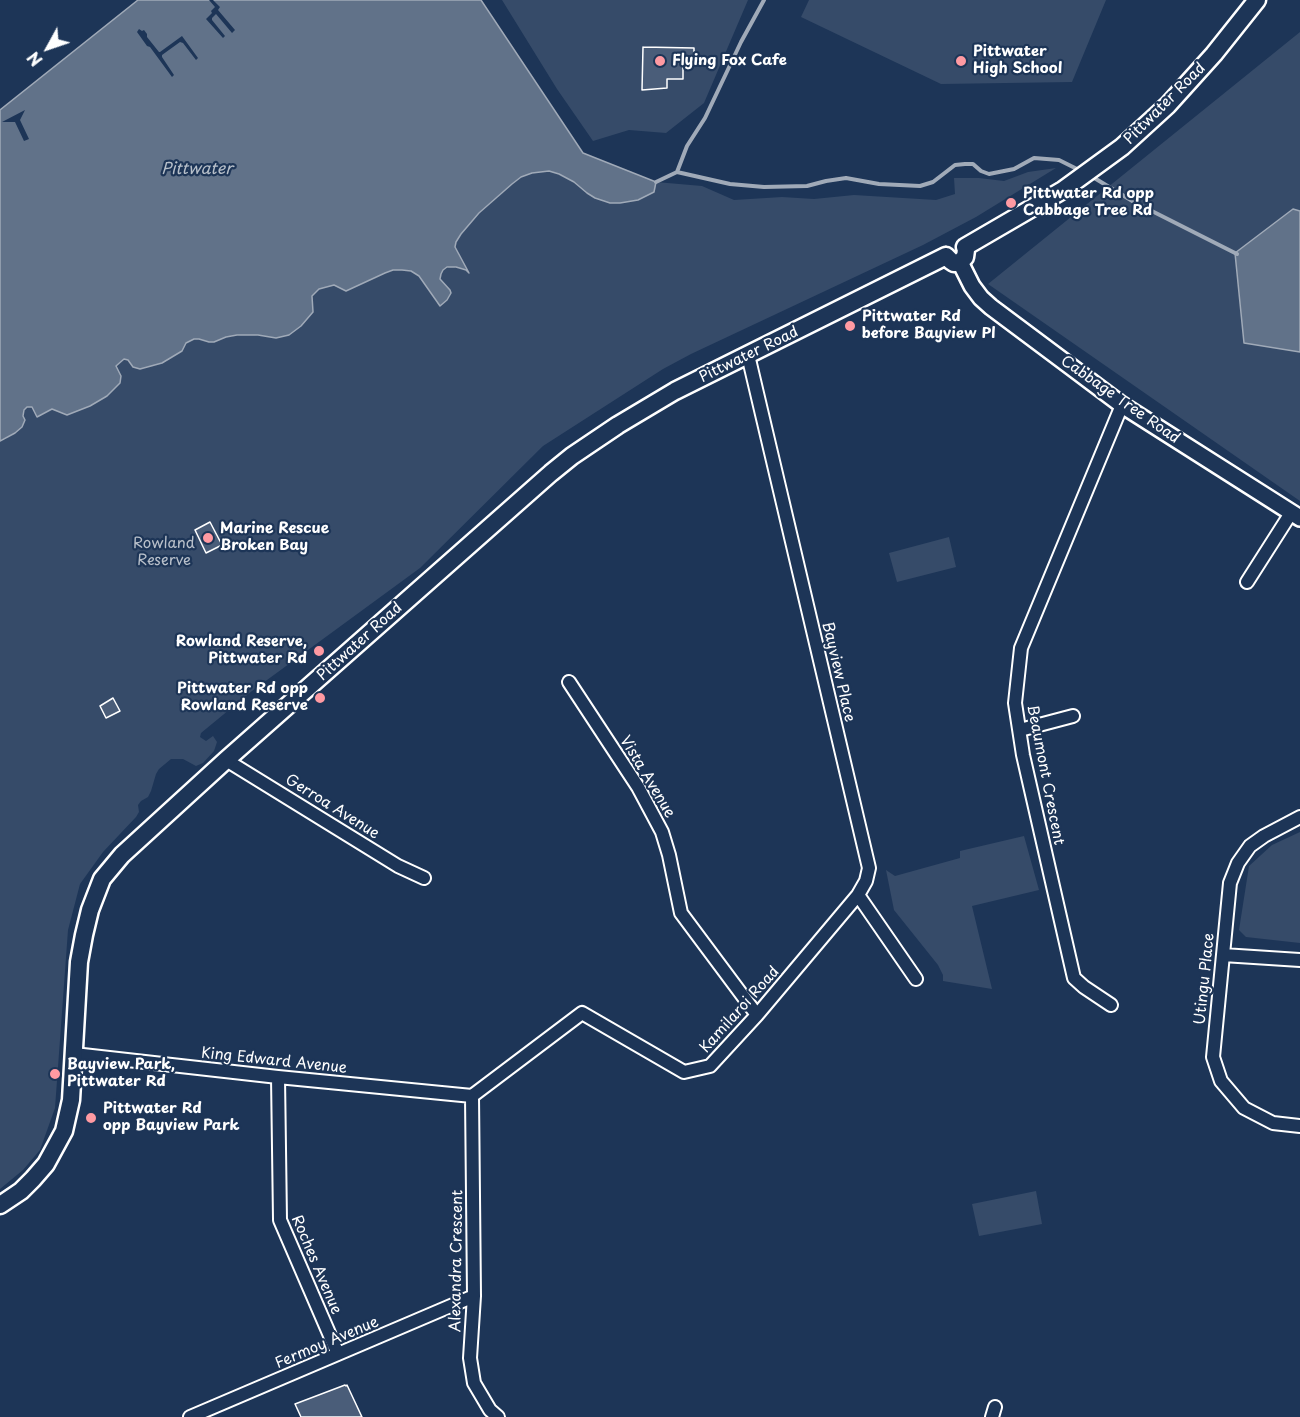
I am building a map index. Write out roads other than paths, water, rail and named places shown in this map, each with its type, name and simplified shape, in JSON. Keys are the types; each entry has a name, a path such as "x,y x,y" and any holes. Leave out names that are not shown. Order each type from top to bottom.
{"main road":[{"name":"Pittwater Road","path":"0,1205 21,1191 46,1164 64,1131 70,1108 79,962 90,910 102,879 122,855 226,760 572,456 618,425 675,392 957,255 1064,190 1122,147 1168,105 1214,54 1257,0"}],"street":[{"name":"Cabbage Tree Road","path":"957,255 972,286 991,307 1122,405 1296,515"},
{"name":"Bayview Place","path":"748,355 869,868 866,881 858,895"},
{"name":"Beaumont Crescent","path":"1111,1005 1074,978 1023,755 1015,703 1021,648 1122,405"},
{"path":"1247,582 1296,515"},
{"name":"Vista Avenue","path":"569,682 638,787 662,831 681,913 757,1015"},
{"path":"1020,730 1072,716"},
{"name":"Gerroa Avenue","path":"226,760 398,866 424,878"},
{"name":"Utingu Place","path":"1300,817 1250,846 1238,863 1230,883 1213,1057 1221,1081 1244,1108 1273,1123 1300,1126"},
{"path":"858,895 916,979"},
{"name":"Kamilaroi Road","path":"472,1096 582,1013 684,1072 710,1066 757,1015 858,895"},
{"path":"1223,955 1300,960"},
{"name":"King Edward Avenue","path":"74,1054 472,1096"},
{"name":"Roches Avenue","path":"278,1077 280,1220 338,1354"},
{"name":"Alexandra Crescent","path":"472,1096 474,1296 470,1358 474,1383 490,1410 498,1417"},
{"name":"Fermoy Avenue","path":"190,1417 474,1296"}],"water":[{"name":"Pittwater","path":"138,0 481,0 583,153 656,182 654,192 638,200 610,203 595,198 574,182 549,171 521,177 479,213 461,234 455,247 469,273 456,267 447,267 443,270 440,279 451,293 440,306 419,276 411,271 393,270 346,291 334,285 319,289 312,296 313,312 301,326 289,335 276,338 237,335 214,342 194,339 186,343 182,351 162,363 140,369 133,367 128,360 124,359 116,366 121,376 120,383 107,396 67,415 52,409 37,417 32,407 27,407 24,410 25,420 22,427 0,441 0,110"},
{"path":"1293,209 1300,211 1300,352 1244,343 1235,253"}],"waterway":[{"path":"677,172 687,146 705,118 764,0"},
{"path":"656,182 677,172 730,184 764,187 807,186 846,178 879,184 920,186 933,182 955,165 973,164 989,174 1014,169 1034,158 1059,160 1081,171"},
{"path":"1091,176 1134,202 1237,254"}],"place":[{"name":"Flying Fox Cafe","path":"660,61"},
{"name":"Pittwater High School","path":"961,61"},
{"name":"Pittwater Rd opp Cabbage Tree Rd","path":"1011,203"},
{"name":"Pittwater Rd before Bayview Pl","path":"850,326"},
{"name":"Marine Rescue Broken Bay","path":"208,538"},
{"name":"Rowland Reserve, Pittwater Rd","path":"319,651"},
{"name":"Pittwater Rd opp Rowland Reserve","path":"320,698"},
{"name":"Bayview Park, Pittwater Rd","path":"55,1074"},
{"name":"Pittwater Rd opp Bayview Park","path":"91,1118"}],"park label":[{"name":"Rowland Reserve","path":"164,552"}]}
